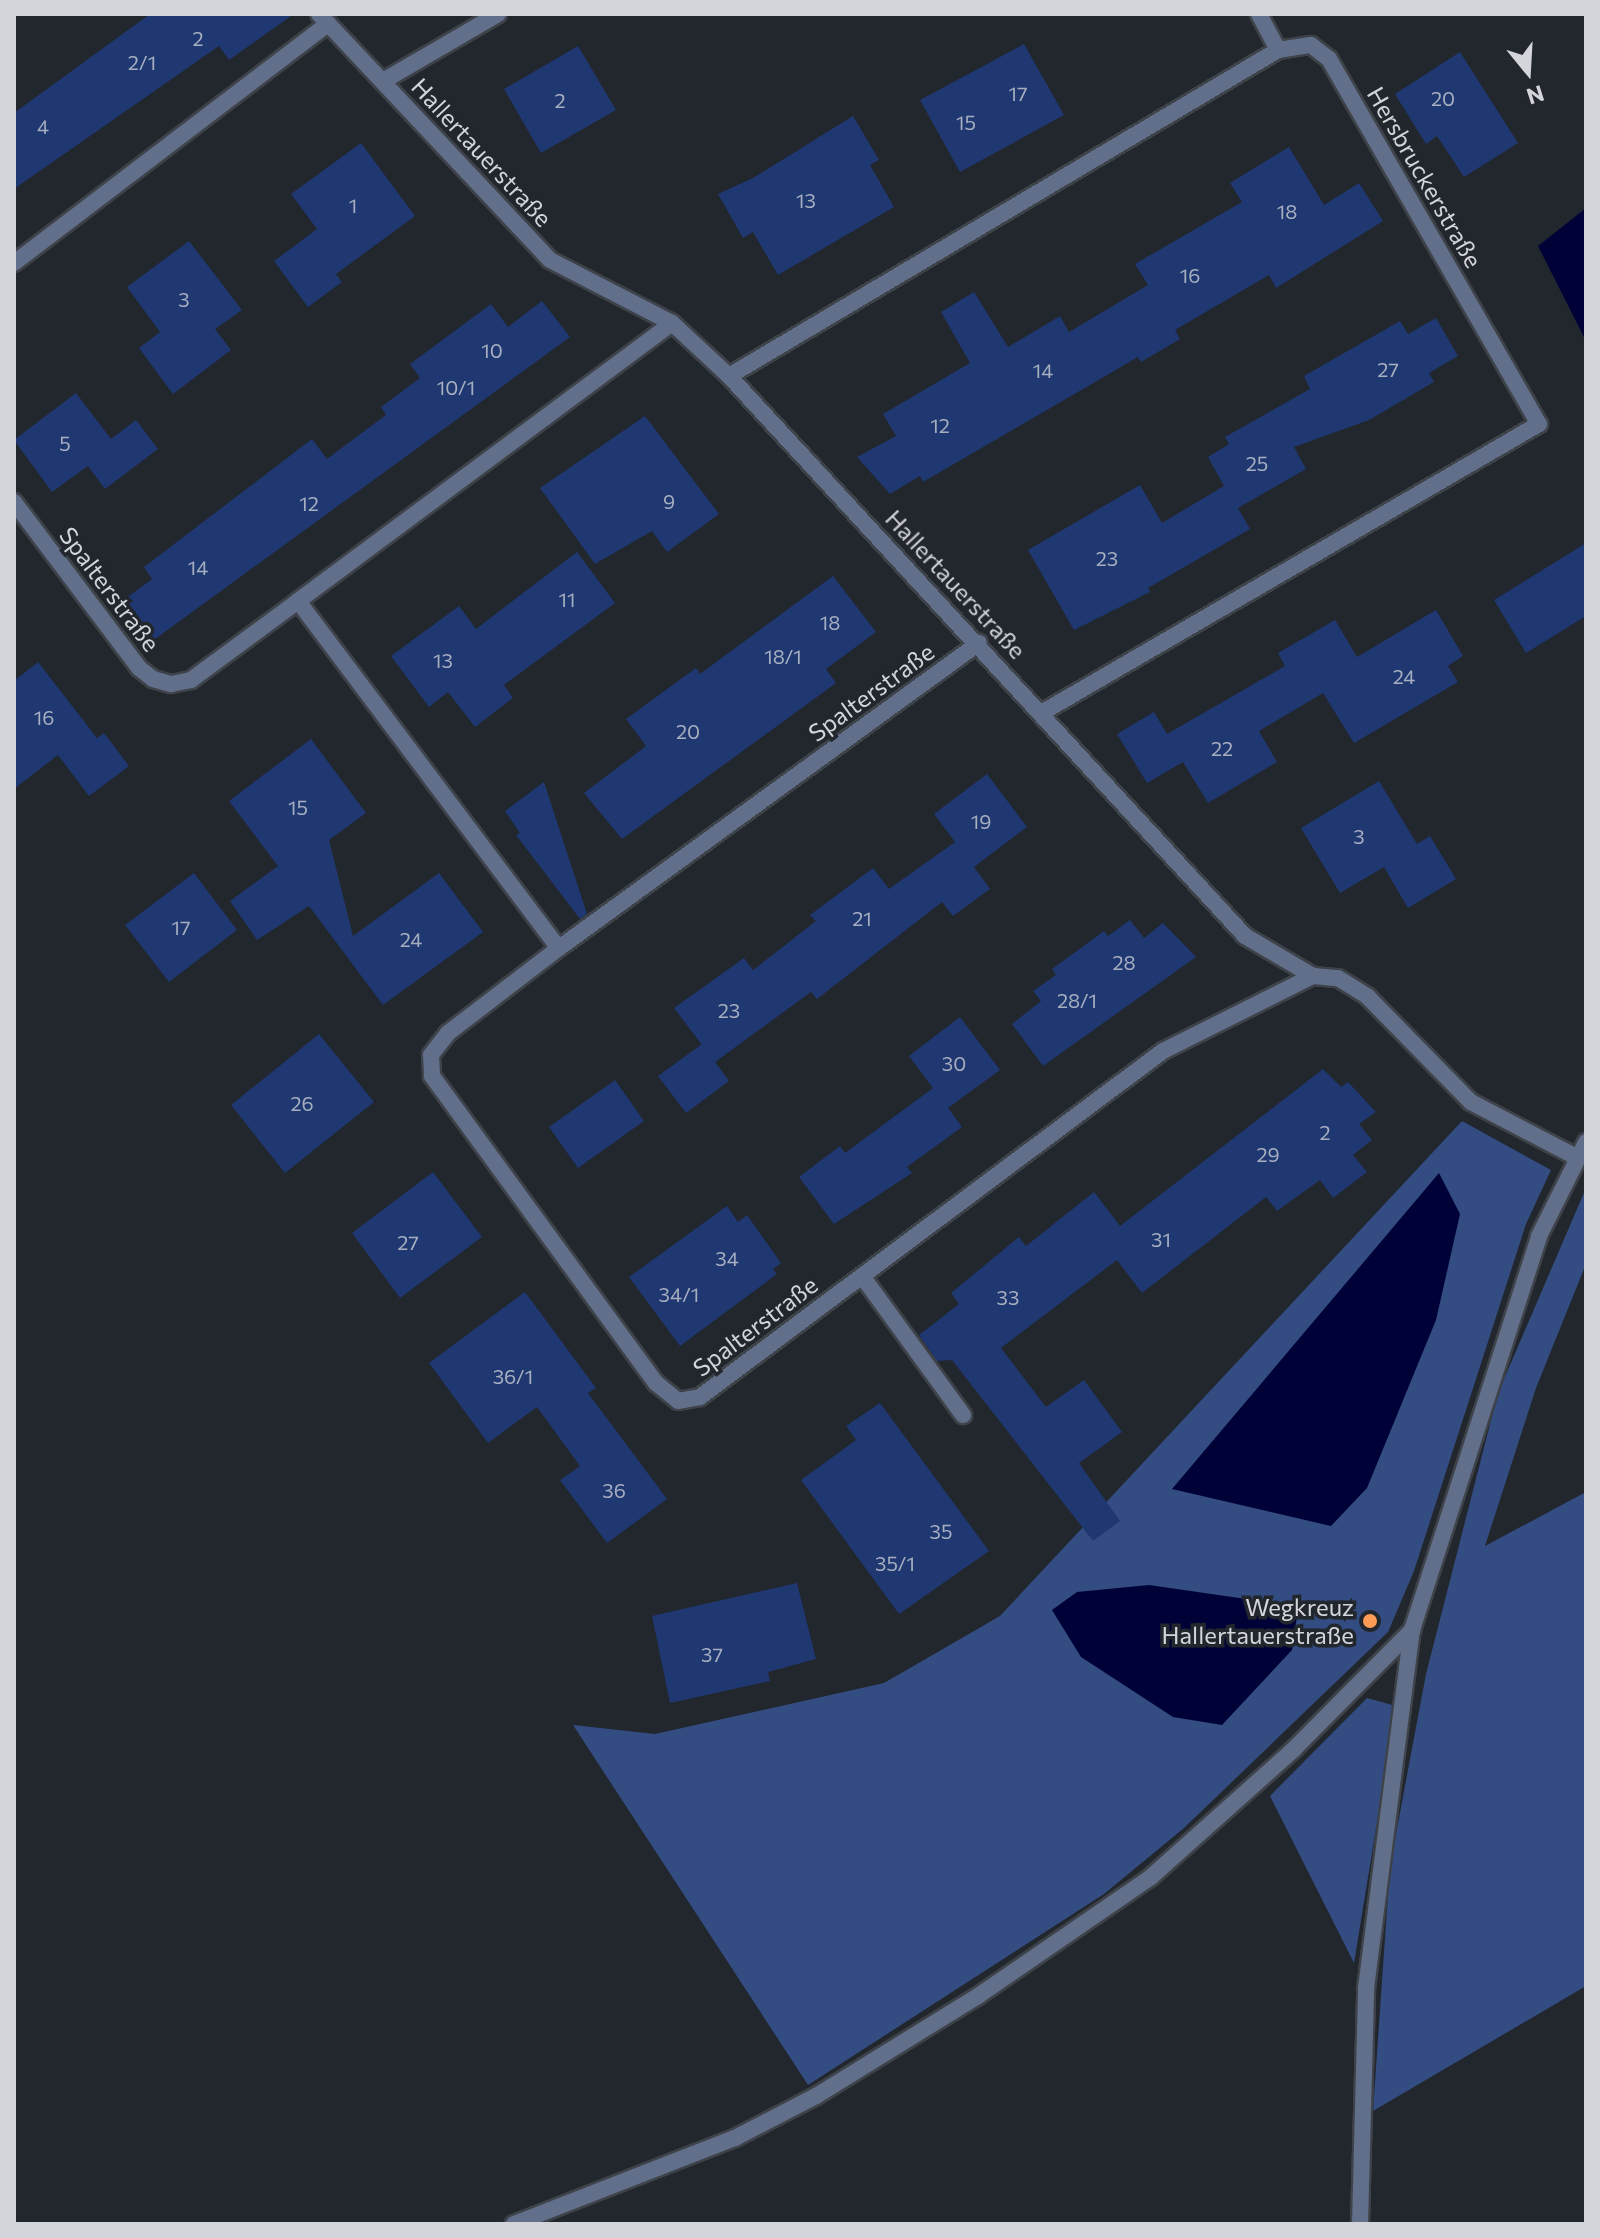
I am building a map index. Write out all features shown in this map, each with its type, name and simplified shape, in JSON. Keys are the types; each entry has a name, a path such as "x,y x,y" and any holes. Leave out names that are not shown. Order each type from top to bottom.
{"street":[{"path":"383,81 498,14"},
{"path":"1259,14 1278,50"},
{"path":"14,263 324,19"},
{"name":"Hallertauerstraße","path":"324,19 550,260 672,323 729,376 1043,712 1245,936 1313,976 1338,978 1368,997 1471,1102 1576,1157"},
{"name":"Hersbruckerstraße","path":"729,376 1278,50 1311,45 1329,59 1539,424 1043,712"},
{"name":"Spalterstraße","path":"14,502 139,668 153,679 171,684 191,680 672,323"},
{"path":"298,601 559,948"},
{"name":"Spalterstraße","path":"979,643 559,948 448,1033 431,1055 432,1076 656,1383 678,1401 700,1397 1163,1051 1313,976"},
{"path":"1360,2224 1366,1988 1412,1630 1539,1236 1586,1142"},
{"path":"862,1276 963,1415"},
{"path":"514,2224 735,2138 816,2096 991,1987 1151,1877 1294,1749 1412,1630"}],"shaded area":[{"path":"1586,208 1586,341 1538,246"},
{"path":"1462,1121 1551,1170 1526,1224 1414,1571 1388,1632 1184,1828 1104,1894 808,2085 573,1725 655,1734 884,1683 1000,1616"},
{"path":"1439,1173 1460,1214 1436,1320 1367,1488 1331,1526 1172,1489"},
{"path":"1586,1188 1586,1264 1536,1388 1485,1546 1586,1492 1586,1986 1373,2111 1390,1866 1426,1674 1498,1393"},
{"path":"1149,1585 1253,1600 1297,1616 1292,1650 1222,1725 1173,1717 1081,1657 1052,1610 1077,1592"},
{"path":"1367,1698 1396,1706 1354,1963 1270,1796"}],"building":[{"path":"150,14 294,14 229,60 219,46 14,189 14,113"},
{"path":"1024,44 1064,115 960,172 920,100"},
{"path":"578,46 616,110 541,153 504,89"},
{"path":"1460,52 1518,143 1464,177 1437,136 1426,144 1395,94"},
{"path":"853,116 879,160 870,165 894,207 778,275 753,232 743,238 718,194 753,178"},
{"path":"361,143 415,216 336,274 342,282 308,307 274,261 317,229 291,194"},
{"path":"1289,147 1324,205 1359,183 1383,221 1276,288 1269,275 1175,330 1180,339 1141,362 1138,357 923,482 920,476 890,494 857,457 896,436 883,414 970,363 941,312 974,292 1008,347 1060,316 1069,332 1148,285 1135,264 1242,202 1230,183"},
{"path":"189,241 242,310 215,329 231,350 173,394 139,348 160,332 127,287"},
{"path":"542,301 570,337 151,642 121,602 152,579 144,567 312,439 327,459 386,415 381,407 420,378 410,364 491,304 508,327"},
{"path":"1436,318 1458,356 1429,373 1434,382 1369,420 1294,447 1306,469 1238,508 1250,529 1148,588 1150,592 1074,630 1028,550 1140,485 1162,523 1224,486 1208,457 1229,444 1225,437 1310,389 1304,376 1400,321 1408,334"},
{"path":"76,393 111,439 136,420 158,449 105,489 88,466 52,492 14,440"},
{"path":"645,416 719,514 667,552 652,531 595,564 540,488"},
{"path":"1586,543 1586,616 1526,653 1494,600"},
{"path":"577,552 615,603 504,685 513,698 475,727 448,692 429,707 391,656 459,606 476,629"},
{"path":"833,576 876,632 826,669 836,683 622,839 584,793 646,746 626,719 696,668 700,674"},
{"path":"1436,610 1463,656 1448,666 1458,682 1354,743 1323,693 1259,731 1277,762 1208,803 1183,762 1147,783 1117,734 1154,712 1167,734 1285,666 1278,653 1335,620 1357,657"},
{"path":"38,662 97,738 104,733 129,766 89,796 58,755 14,789 14,681"},
{"path":"311,739 366,813 329,840 353,936 439,873 483,932 383,1005 309,906 257,940 230,901 278,866 229,801"},
{"path":"987,774 1027,827 974,867 990,889 953,916 942,902 817,999 811,992 715,1062 674,1008 744,958 753,970 816,921 810,915 873,868 889,889 955,842 934,814"},
{"path":"1379,781 1417,844 1430,836 1456,879 1408,908 1384,867 1340,893 1301,828"},
{"path":"544,782 587,914 580,919 516,835 520,833 505,811"},
{"path":"194,873 237,930 169,982 125,925"},
{"path":"1130,920 1144,938 1163,923 1196,957 1043,1066 1012,1024 1041,1001 1033,991 1056,975 1052,969 1104,931 1108,936"},
{"path":"960,1017 1000,1070 948,1108 962,1127 907,1167 912,1173 834,1224 799,1177 840,1146 845,1153 933,1088 909,1056"},
{"path":"319,1034 374,1102 285,1173 231,1105"},
{"path":"702,1044 729,1081 686,1113 658,1076"},
{"path":"1323,1069 1341,1087 1348,1082 1376,1112 1359,1124 1372,1140 1353,1155 1367,1172 1333,1198 1320,1180 1277,1211 1266,1197 1142,1293 1117,1260 1001,1348 1046,1407 1084,1380 1122,1432 1079,1463 1120,1521 1093,1541 952,1360 937,1361 919,1335 959,1304 951,1293 1019,1237 1026,1246 1094,1192 1120,1226"},
{"path":"615,1080 644,1121 578,1168 549,1127"},
{"path":"433,1172 482,1237 400,1298 352,1233"},
{"path":"727,1206 738,1222 747,1215 781,1263 773,1269 777,1274 680,1346 629,1277"},
{"path":"525,1292 596,1388 588,1393 667,1499 607,1543 560,1480 580,1466 537,1407 488,1443 429,1363"},
{"path":"880,1403 989,1551 899,1614 801,1480 856,1440 846,1426"},
{"path":"797,1583 816,1659 768,1672 770,1681 670,1703 652,1616"}],"place":[{"name":"Wegkreuz Hallertauerstraße","path":"1370,1621"}]}
